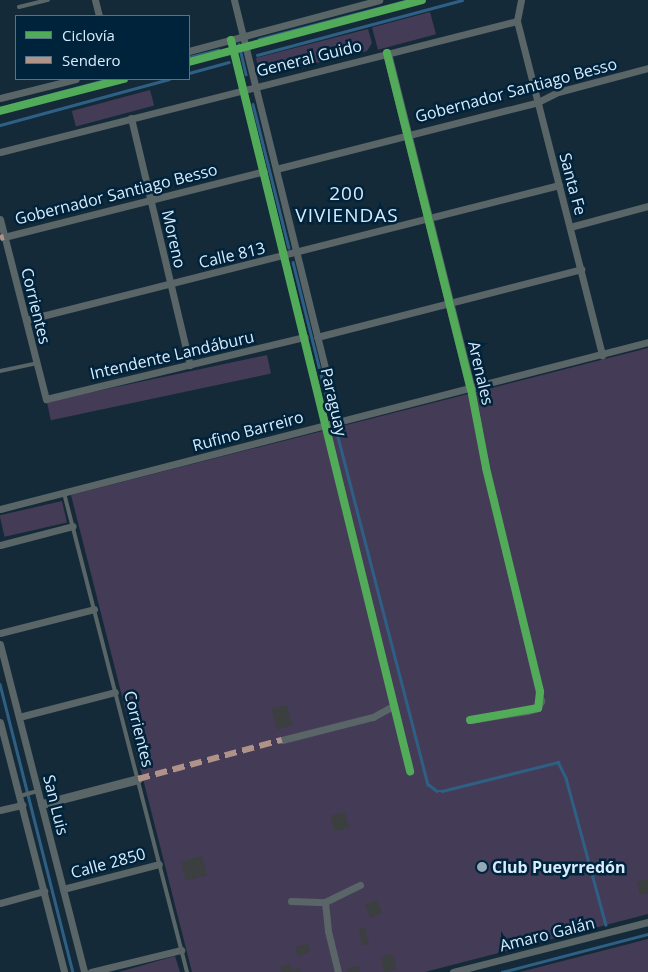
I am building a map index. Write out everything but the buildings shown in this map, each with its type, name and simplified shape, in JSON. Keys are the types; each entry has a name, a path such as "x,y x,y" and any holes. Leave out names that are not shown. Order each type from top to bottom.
{"street":[{"path":"95,0 99,15"},
{"name":"Paraguay","path":"234,0 338,421"},
{"path":"190,51 376,0"},
{"path":"517,21 521,0"},
{"name":"General Guido","path":"0,152 243,88 517,21"},
{"name":"Santa Fe","path":"517,21 602,355"},
{"name":"Paraguay","path":"231,40 410,771"},
{"name":"Arenales","path":"387,53 471,389 486,468 541,701 538,708 527,711 470,720"},
{"name":"Gobernador Santiago Besso","path":"276,168 538,102 558,92 648,68"},
{"path":"0,98 72,80"},
{"name":"Moreno","path":"131,118 190,365"},
{"name":"Gobernador Santiago Besso","path":"4,237 264,171"},
{"name":"Calle 813","path":"26,320 296,254 559,185"},
{"path":"570,227 648,206"},
{"name":"Corrientes","path":"0,219 46,399"},
{"path":"317,337 581,269"},
{"name":"Intendente Landáburu","path":"46,399 305,337"},
{"name":"Rufino Barreiro","path":"0,509 648,342"},
{"path":"0,545 73,526"},
{"path":"0,633 94,609"},
{"name":"San Luis","path":"0,644 84,972"},
{"path":"19,716 115,692"},
{"path":"282,740 373,717 393,706"},
{"name":"San Luis","path":"0,722 64,972"},
{"path":"42,804 138,779"},
{"path":"0,810 22,805"},
{"name":"Calle 2850","path":"63,889 159,864"},
{"path":"291,901 325,902 360,885"},
{"path":"0,903 44,891"},
{"path":"325,902 328,931 338,972"},
{"name":"Amaro Galán","path":"453,972 648,922"},
{"path":"91,972 181,950"}],"lane":[{"path":"19,7 48,0"},
{"path":"0,372 37,363"},
{"name":"Corrientes","path":"64,493 187,972"},
{"path":"20,796 38,791"}],"shaded area":[{"path":"430,12 436,34 378,50 372,28"},
{"path":"368,29 372,43 367,51 266,75 259,72 256,58"},
{"path":"150,90 154,105 76,126 72,111"},
{"path":"648,348 648,914 425,972 192,972 71,495"},
{"path":"267,355 271,374 51,420 47,402"},
{"path":"62,501 67,522 5,537 0,515"},
{"path":"648,939 648,972 520,972"},
{"path":"175,956 180,972 119,972"}],"waterway":[{"path":"259,39 409,0"},
{"path":"257,55 462,0"},
{"path":"239,44 246,74"},
{"path":"190,57 218,50"},
{"path":"190,73 229,62"},
{"path":"0,108 105,80"},
{"path":"0,125 165,80"},
{"path":"253,104 289,248"},
{"path":"293,262 331,414"},
{"path":"336,429 428,784 437,791 442,791 558,762 566,778 606,925"},
{"path":"0,684 73,972"},
{"path":"502,972 648,934"}],"marked path":[{"path":"0,238 4,237"},
{"path":"138,779 282,740"}],"cycle path":[{"path":"190,62 422,0"},
{"path":"231,40 410,771"},
{"path":"387,53 471,389 486,468 540,692 538,708 470,720"},
{"path":"0,111 120,80"}],"place":[{"name":"Club Pueyrredón","path":"482,867"}],"district":[{"name":"200 VIVIENDAS","path":"347,205"}]}
